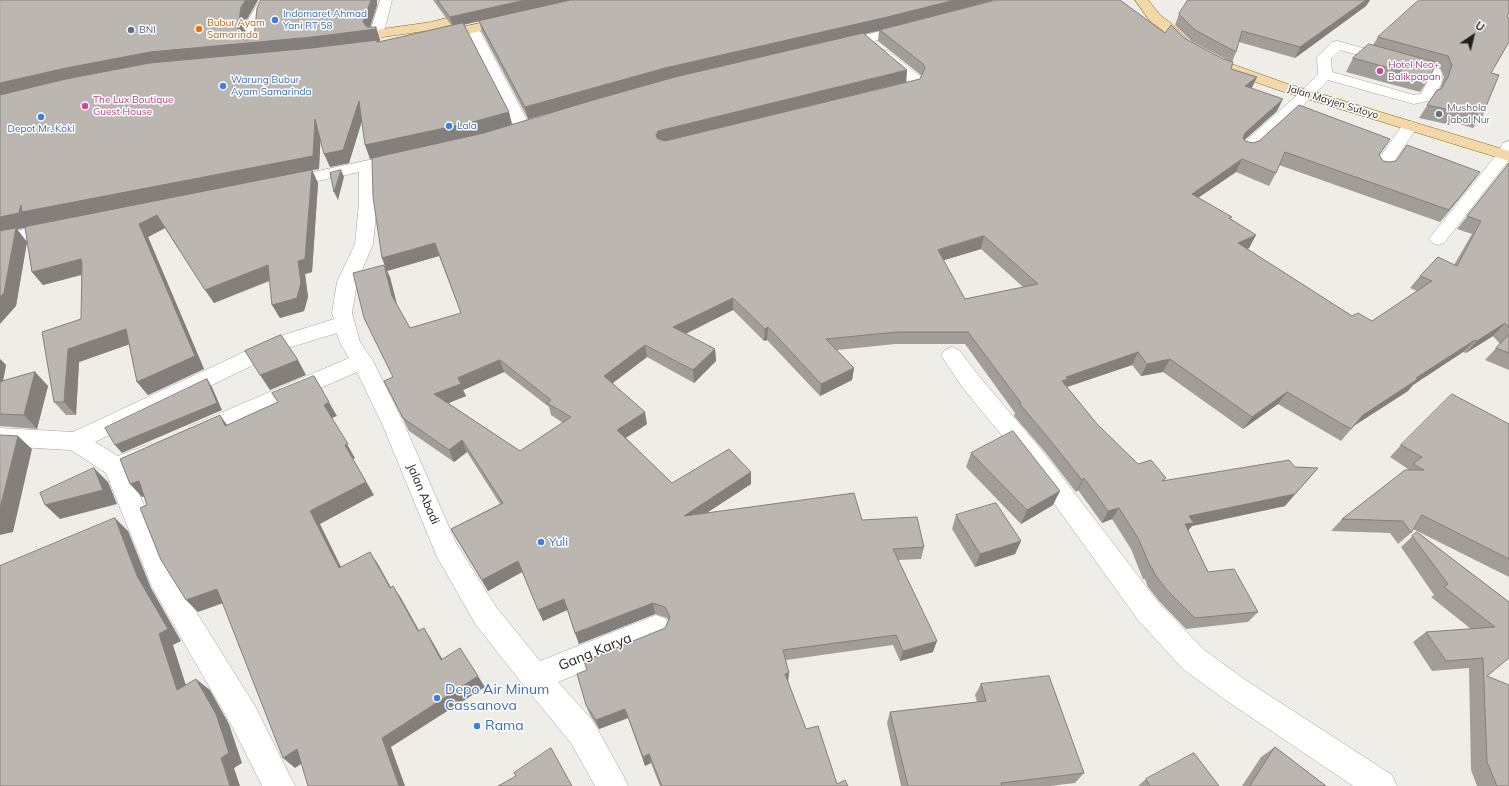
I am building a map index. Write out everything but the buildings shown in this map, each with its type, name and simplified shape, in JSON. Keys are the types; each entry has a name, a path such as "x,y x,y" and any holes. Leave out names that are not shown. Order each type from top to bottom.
{"main road":[{"name":"Jalan Mayjen Sutoyo","path":"1141,0 1155,18 1167,27 1185,45 1224,66 1407,125 1508,152"},
{"name":"Jalan Mayjen Sutoyo","path":"1154,0 1166,17 1168,23 1167,27"},
{"path":"336,39 432,26 475,15"},
{"path":"415,42 523,17"},
{"path":"237,48 266,45"},
{"path":"347,51 385,46"}],"street":[{"path":"251,47 255,18 258,12 264,7 266,0"},
{"path":"376,34 386,0"},
{"path":"826,49 865,40 920,24"},
{"path":"472,29 523,128"},
{"path":"865,40 914,79 913,86 876,95"},
{"path":"1246,149 1307,94 1325,75 1324,57 1337,45 1435,72 1435,80 1427,97 1414,100 1325,75"},
{"path":"1381,168 1407,125 1414,100"},
{"path":"1438,240 1508,152"},
{"path":"266,186 413,156"},
{"name":"Jalan Abadi","path":"367,166 368,204 364,244 347,282 342,313 350,343 362,361 394,426 446,549 486,616 582,732 612,786"},
{"path":"0,240 72,225"},
{"path":"0,437 75,441 281,343 345,323"},
{"path":"952,356 970,381 1036,460 1148,611 1193,659 1234,689 1381,786"},
{"path":"116,468 362,361"},
{"path":"75,441 116,468 161,579 244,717 279,786"},
{"name":"Gang Karya","path":"535,677 656,628"}],"place":[{"name":"Indomaret Ahmad Yani RT 58","path":"275,20"},
{"name":"Bubur Ayam Samarinda","path":"199,29"},
{"name":"BNI","path":"131,30"},
{"name":"Hotel Neo+ Balikpapan","path":"1380,71"},
{"name":"Warung Bubur Ayam Samarinda","path":"223,86"},
{"name":"The Lux Boutique Guest House","path":"85,106"},
{"name":"Mushola Jabal Nur","path":"1439,114"},
{"name":"Depot Mr. Koki","path":"41,117"},
{"name":"Lala","path":"449,126"},
{"name":"Yuli","path":"541,542"},
{"name":"Depo Air Minum Cassanova","path":"437,698"},
{"name":"Rama","path":"477,726"}]}
